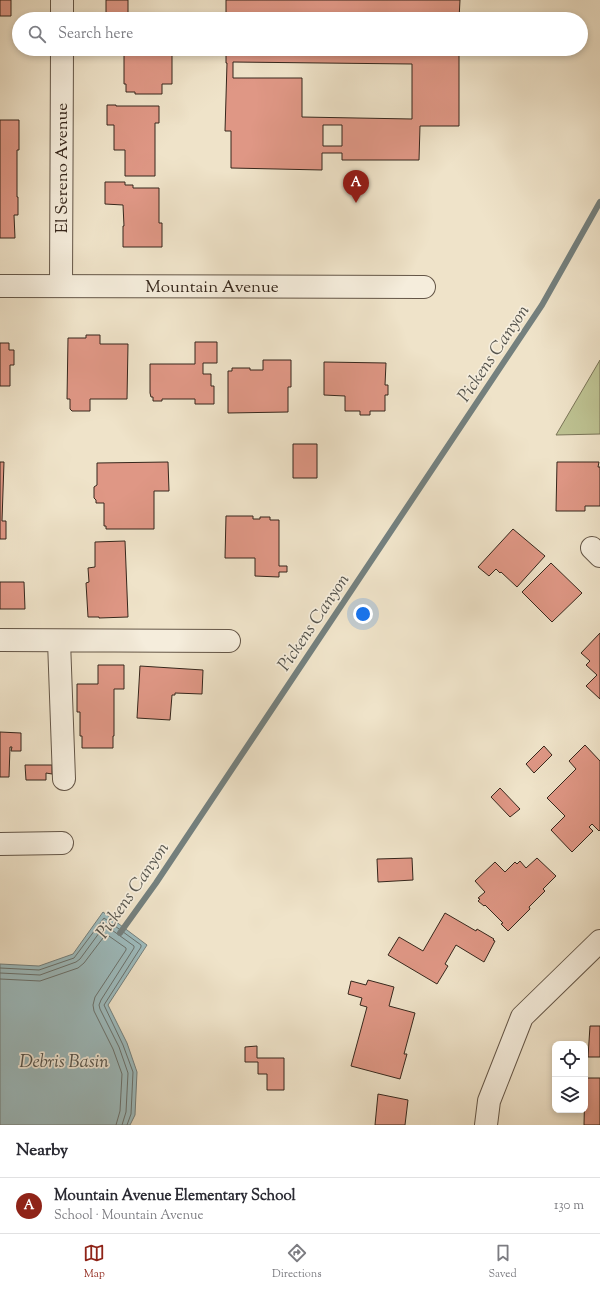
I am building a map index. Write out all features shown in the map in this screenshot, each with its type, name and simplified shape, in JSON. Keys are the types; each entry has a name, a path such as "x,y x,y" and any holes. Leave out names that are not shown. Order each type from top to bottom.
{"street":[{"path":"62,0 62,12"},
{"name":"El Sereno Avenue","path":"61,286 62,56"},
{"name":"Mountain Avenue","path":"0,286 424,287"},
{"path":"0,640 229,642"},
{"path":"59,641 64,779"},
{"path":"0,844 62,843"},
{"path":"486,1125 489,1101 522,1017 600,942"}],"green space":[{"path":"600,360 600,434 556,435"}],"water":[{"name":"Debris Basin","path":"103,912 147,945 108,1005 127,1043 137,1072 135,1115 130,1125 0,1125 0,964 39,966 73,954"}],"building":[{"path":"0,0 11,0 11,16 0,16"},
{"path":"106,0 128,0 128,12 106,12"},
{"path":"226,0 460,0 459,12 226,12"},
{"path":"124,56 172,56 172,84 162,84 162,94 135,94 135,92 126,92 126,84 124,84"},
{"path":"226,56 459,56 459,126 420,126 419,160 342,160 342,153 322,153 322,170 231,168 231,131 225,131","holes":["233,62 412,64 412,119 302,117 302,78 233,78","323,125 342,125 342,146 323,146"]},
{"path":"107,105 159,106 159,123 155,123 155,176 125,176 125,150 114,150 114,125 107,125"},
{"path":"0,120 19,120 19,150 17,150 18,215 14,215 15,238 0,238"},
{"path":"105,182 125,182 125,185 133,185 133,188 159,188 159,223 162,223 162,247 123,247 123,205 105,204"},
{"path":"86,335 100,335 100,344 128,344 127,399 90,399 90,411 72,411 70,409 70,399 67,399 68,338 86,338"},
{"path":"195,342 217,342 217,363 203,363 203,374 211,374 211,386 214,386 214,404 195,404 195,399 162,399 162,401 153,401 153,397 151,397 150,393 150,364 195,364"},
{"path":"0,343 9,343 9,350 14,350 14,365 10,365 10,386 0,386"},
{"path":"263,360 291,360 291,387 288,387 288,412 228,413 228,371 232,371 232,368 263,370"},
{"path":"324,362 386,363 385,385 388,385 388,395 385,395 385,411 370,411 370,415 360,415 360,411 345,411 345,396 324,395"},
{"path":"293,444 317,444 317,478 293,478"},
{"path":"0,462 4,462 2,521 6,521 6,539 0,539"},
{"path":"168,462 169,491 154,491 154,529 106,529 106,526 104,526 104,503 96,503 94,498 94,487 97,485 97,463"},
{"path":"557,462 599,462 600,506 585,506 585,511 556,511"},
{"path":"226,516 253,516 253,519 270,517 270,520 279,520 279,566 287,566 287,572 279,572 279,577 255,576 255,558 225,558"},
{"path":"513,529 545,556 517,587 496,569 489,576 478,567"},
{"path":"125,541 128,617 88,617 86,583 89,582 88,568 95,567 95,542"},
{"path":"551,563 582,593 552,622 522,592"},
{"path":"0,582 24,582 25,609 0,609"},
{"path":"600,633 600,699 586,686 597,675 586,665 590,661 581,653"},
{"path":"98,665 124,665 124,689 114,689 113,748 82,748 82,736 80,736 80,712 77,712 77,684 98,684"},
{"path":"140,666 203,670 202,694 175,693 175,695 172,695 170,720 137,718"},
{"path":"0,732 21,733 21,751 11,751 12,747 10,747 9,777 0,777"},
{"path":"585,745 600,761 600,830 599,831 592,824 589,827 593,831 572,852 551,830 565,816 547,798 576,769 569,761"},
{"path":"544,746 552,755 534,773 526,764"},
{"path":"25,765 52,765 52,774 46,773 46,780 26,780"},
{"path":"500,788 520,809 510,817 491,797"},
{"path":"412,858 413,880 378,882 377,859"},
{"path":"537,858 556,876 543,889 545,891 529,907 530,909 508,931 501,924 503,923 485,905 484,906 478,901 480,899 478,898 485,892 475,881 495,862 505,872 515,862 517,864 520,861 526,868"},
{"path":"445,913 476,931 477,929 495,941 484,962 456,945 445,964 448,966 437,984 388,955 399,937 423,951"},
{"path":"368,980 394,987 389,1006 415,1013 404,1054 407,1054 400,1079 351,1066 367,1007 360,1005 362,998 348,994 351,981 366,985"},
{"path":"590,1026 600,1026 600,1057 588,1057"},
{"path":"257,1046 257,1058 284,1058 284,1090 267,1090 267,1074 258,1074 258,1062 245,1062 245,1047"},
{"path":"588,1078 600,1078 600,1125 584,1125 584,1113 588,1113"},
{"path":"378,1094 408,1100 405,1125 375,1125"}],"waterway":[{"name":"Pickens Canyon","path":"120,933 156,883 542,305 600,202"}],"place":[{"name":"Mountain Avenue Elementary School","path":"356,203"}]}
